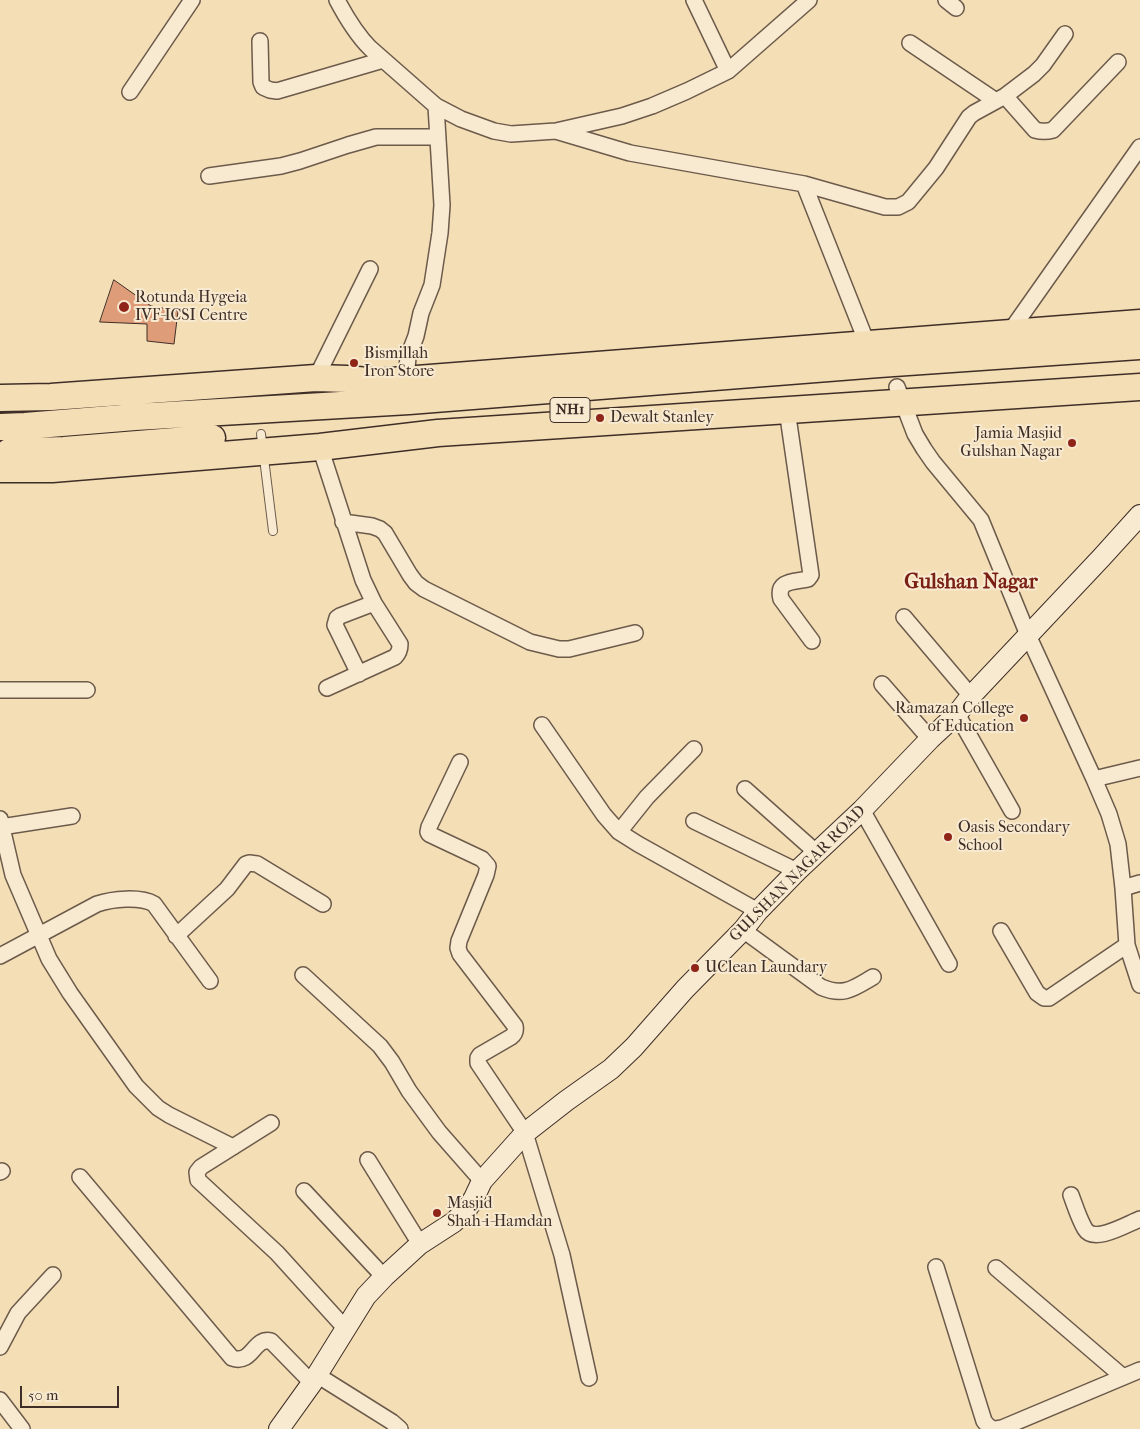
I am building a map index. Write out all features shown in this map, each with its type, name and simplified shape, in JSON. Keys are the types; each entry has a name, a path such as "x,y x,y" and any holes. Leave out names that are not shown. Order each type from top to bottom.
{"highway":[{"path":"0,398 60,396 316,378 378,382 398,390 407,391 867,343 1140,323"},
{"name":"NH1","path":"0,427 34,426 407,391 879,364 1140,346"},
{"name":"NH1","path":"0,452 262,443 784,394 900,394 1140,370"},
{"path":"0,469 52,469 262,443 320,446 438,432 787,410 900,394 1140,388"}],"street":[{"path":"130,92 192,0"},
{"path":"337,0 361,38 383,60 436,106 461,119 494,131 511,134 556,131 622,116 687,91 728,71 809,0"},
{"path":"694,0 728,71"},
{"path":"556,131 630,153 804,184 885,207 898,207 908,202 936,168 969,117 1034,74 1043,65 1065,34"},
{"path":"260,42 261,82 263,87 270,90 276,90 383,60"},
{"path":"910,43 1000,98 1035,130 1041,132 1053,130 1118,62"},
{"path":"407,391 408,357 416,336 421,313 432,285 440,233 442,205 436,106"},
{"path":"208,176 300,162 376,137 438,137"},
{"path":"1008,332 1140,147"},
{"path":"804,184 867,343"},
{"path":"316,378 370,269"},
{"path":"900,394 915,434 924,449 981,520 1028,635 1094,778 1118,844 1127,945 1140,985"},
{"path":"787,410 811,575 808,579 787,583 782,586 780,594 781,599 812,641"},
{"path":"320,446 363,580 374,603 400,644 399,653 395,657 327,688"},
{"name":"GULSHAN NAGAR ROAD","path":"279,1429 314,1379 366,1296 420,1244 454,1222 467,1209 482,1181 525,1133 611,1069 634,1046 685,989 743,930 758,911 957,714 971,696 1140,515"},
{"path":"343,522 380,529 388,537 413,579 424,589 530,642 570,650 635,633"},
{"path":"359,674 335,622 340,616 374,603"},
{"path":"904,617 971,696"},
{"path":"882,684 930,739"},
{"path":"0,690 87,690"},
{"path":"957,714 1012,811"},
{"path":"542,725 604,815 618,832 758,911"},
{"path":"618,832 642,802 694,749"},
{"path":"460,762 428,826 428,832 482,859 488,866 488,871 459,941 458,948 460,954 516,1029 514,1034 478,1058 478,1063 525,1133 562,1256 589,1378"},
{"path":"1094,778 1140,768"},
{"path":"745,789 817,853"},
{"path":"862,810 949,964"},
{"path":"72,816 1,823 6,879 62,981 136,1086 158,1108 169,1115 233,1147"},
{"path":"694,821 797,871"},
{"path":"176,936 228,889 246,864 249,863 257,864 323,904"},
{"path":"1123,888 1140,883"},
{"path":"0,956 97,904 112,900 144,900 154,904 210,981"},
{"path":"743,930 821,987 828,990 848,991 873,977"},
{"path":"1000,931 1037,993 1044,998 1049,998 1127,945"},
{"path":"303,975 380,1046 439,1132 482,1181"},
{"path":"271,1123 201,1167 197,1172 198,1180 277,1253 345,1328"},
{"path":"368,1160 420,1244"},
{"path":"80,1177 232,1358 242,1359 261,1341 271,1341 314,1379 392,1422 400,1429"},
{"path":"304,1191 384,1277"},
{"path":"1070,1195 1085,1229 1093,1235 1100,1235 1140,1219"},
{"path":"936,1267 984,1422 988,1426 994,1429 1002,1428 1140,1370"},
{"path":"996,1268 1122,1376"},
{"path":"0,1346 18,1313 53,1276"},
{"path":"0,1400 22,1429"}],"lane":[{"path":"262,443 273,531"}],"building":[{"path":"114,280 151,306 178,311 174,344 147,341 147,324 100,322"}],"place":[{"name":"Rotunda Hygeia IVF-ICSI Centre","path":"124,307"},
{"name":"Bismillah Iron Store","path":"354,363"},
{"name":"Dewalt Stanley","path":"600,418"},
{"name":"Jamia Masjid Gulshan Nagar","path":"1072,443"},
{"name":"Ramazan College of Education","path":"1024,718"},
{"name":"Oasis Secondary School","path":"948,837"},
{"name":"UClean Laundary","path":"695,968"},
{"name":"Masjid Shah-i-Hamdan","path":"437,1213"}],"district":[{"name":"Gulshan Nagar","path":"971,583"}]}
